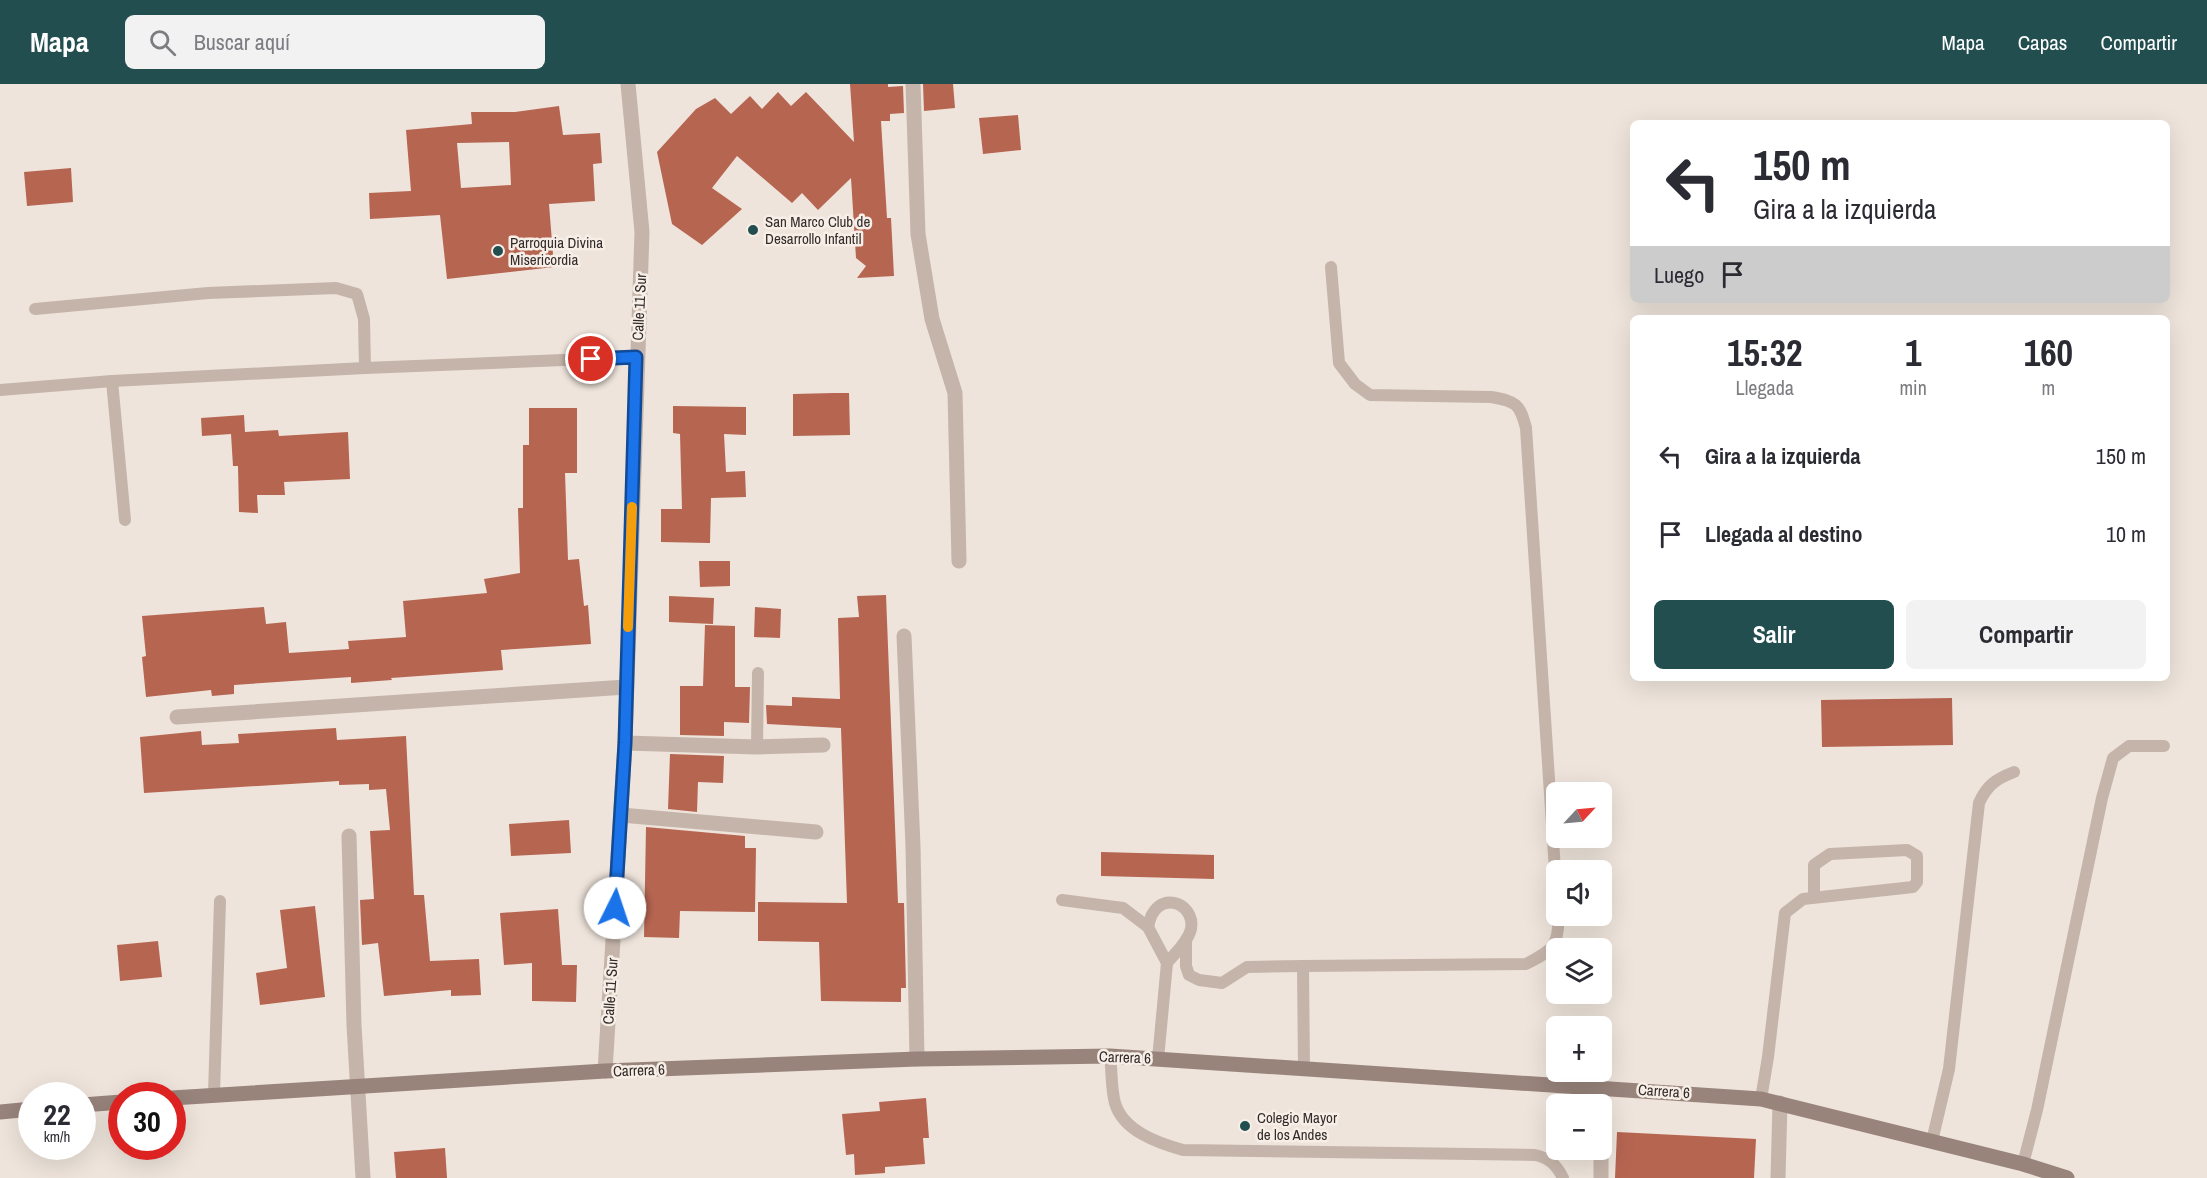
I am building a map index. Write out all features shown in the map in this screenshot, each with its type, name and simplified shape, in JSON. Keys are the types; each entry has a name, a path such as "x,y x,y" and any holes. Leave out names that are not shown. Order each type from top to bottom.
{"main road":[{"name":"Carrera 6","path":"186,1097 605,1071 917,1059 1110,1056 1761,1099 2023,1164 2067,1178"},
{"path":"0,1112 18,1110"}],"street":[{"name":"Calle 11 Sur","path":"605,1071 625,743 636,357 642,232 627,84"},
{"path":"913,84 918,234 932,319 955,393 959,561"},
{"path":"904,636 914,857 917,1059"},
{"path":"177,717 626,687"},
{"path":"625,743 757,747 823,745"},
{"path":"621,815 816,832"},
{"path":"349,836 354,1025 363,1178"},
{"path":"1600,1087 1600,1094"},
{"path":"1778,1178 1780,1102"},
{"path":"1601,1160 1601,1178"}],"lane":[{"path":"1331,267 1339,363 1355,384 1370,395 1491,398 1510,400 1521,409 1526,428 1554,860"},
{"path":"35,309 208,293 336,288 357,294 364,319 365,368"},
{"path":"0,390 112,381 636,357"},
{"path":"112,381 124,520"},
{"path":"757,747 758,673"},
{"path":"2023,1164 2037,1110 2102,798 2113,758 2129,746 2164,746"},
{"path":"1932,1141 1948,1069 1979,803 1985,789 1997,778 2014,772"},
{"path":"1761,1099 1785,913 1803,899 1814,898 1914,887 1917,882 1917,856 1907,850 1830,854 1814,865 1814,898"},
{"path":"1062,900 1123,908 1148,927 1167,963 1158,1059"},
{"path":"214,1094 220,901"},
{"path":"1148,927 1149,916 1156,906 1168,902 1178,904 1186,910 1191,922 1191,931 1167,963"},
{"path":"1186,940 1186,966 1189,975 1198,980 1222,983 1247,967 1526,964 1545,954 1556,943 1559,926"},
{"path":"1303,966 1304,1068"},
{"path":"1110,1056 1115,1105 1129,1124 1148,1138 1183,1150 1535,1155 1547,1158 1556,1165 1563,1178"}],"building":[{"path":"850,84 903,86 904,113 890,114 890,121 881,121 887,218 891,218 894,276 857,278 866,266 856,258 851,178 818,210 802,193 792,203 737,156 712,188 742,209 702,245 672,224 657,152 696,109 715,98 731,114 750,96 762,109 778,92 791,106 806,92 854,142"},
{"path":"923,84 953,84 955,108 924,111"},
{"path":"559,106 563,135 600,133 602,163 593,164 595,201 549,204 554,267 447,279 440,215 370,219 369,193 411,191 406,130 472,124 471,112 515,112","holes":["509,142 511,185 461,188 457,143"]},
{"path":"1018,115 1021,150 983,154 979,118"},
{"path":"71,168 73,202 27,206 24,172"},
{"path":"849,393 850,435 793,436 793,394"},
{"path":"673,406 746,407 746,435 724,434 726,472 745,471 746,497 711,498 710,543 661,542 661,509 682,509 680,434 673,433"},
{"path":"529,408 577,408 577,473 565,473 568,560 579,559 584,606 588,605 591,644 501,650 503,670 351,683 351,677 234,685 234,694 212,696 211,690 146,697 142,657 146,656 142,616 264,607 266,624 286,622 289,653 349,649 348,641 406,637 403,601 487,593 484,579 520,573 518,508 523,508 523,445 529,445"},
{"path":"244,415 245,432 278,430 279,436 348,432 350,479 284,482 285,495 257,495 258,513 239,512 238,466 233,466 231,434 202,436 201,418"},
{"path":"699,561 730,561 730,586 700,587"},
{"path":"886,595 898,903 904,903 906,988 901,988 901,1002 821,1001 819,942 758,941 758,902 847,903 841,728 767,724 766,705 792,706 792,697 840,699 838,618 859,617 857,596"},
{"path":"669,596 714,598 713,624 669,622"},
{"path":"755,607 781,609 780,638 754,637"},
{"path":"705,625 735,626 735,687 750,687 749,723 724,722 724,736 680,735 680,686 703,686"},
{"path":"1952,698 1953,745 1822,747 1821,700"},
{"path":"336,728 337,740 406,736 414,895 424,895 430,961 479,959 481,995 451,996 451,990 384,996 378,943 362,945 360,900 374,899 370,831 390,830 386,789 369,790 369,784 339,785 339,781 144,793 140,737 201,731 202,745 239,743 238,734"},
{"path":"670,754 724,756 723,783 698,782 697,812 668,809"},
{"path":"569,820 571,853 511,856 509,824"},
{"path":"646,827 745,836 745,848 756,848 755,912 680,911 679,938 644,937"},
{"path":"1101,852 1214,855 1214,879 1101,876"},
{"path":"315,906 325,997 260,1005 256,973 287,968 280,910"},
{"path":"558,909 562,965 577,965 576,1002 532,1001 532,963 504,965 500,913"},
{"path":"158,941 162,977 120,981 117,945"},
{"path":"926,1098 929,1138 923,1138 925,1164 885,1167 885,1173 855,1175 854,1154 846,1155 842,1114 880,1111 879,1102"},
{"path":"1617,1132 1756,1139 1754,1178 1615,1178"},
{"path":"445,1148 447,1178 396,1178 394,1152"}],"slow traffic":[{"path":"628,627 632,507"}],"place":[{"name":"San Marco Club de Desarrollo Infantil","path":"753,230"},
{"name":"Parroquia Divina Misericordia","path":"498,251"},
{"name":"Colegio Mayor de los Andes","path":"1245,1126"}],"route":[{"path":"591,359 636,357 625,743 615,908"}]}
